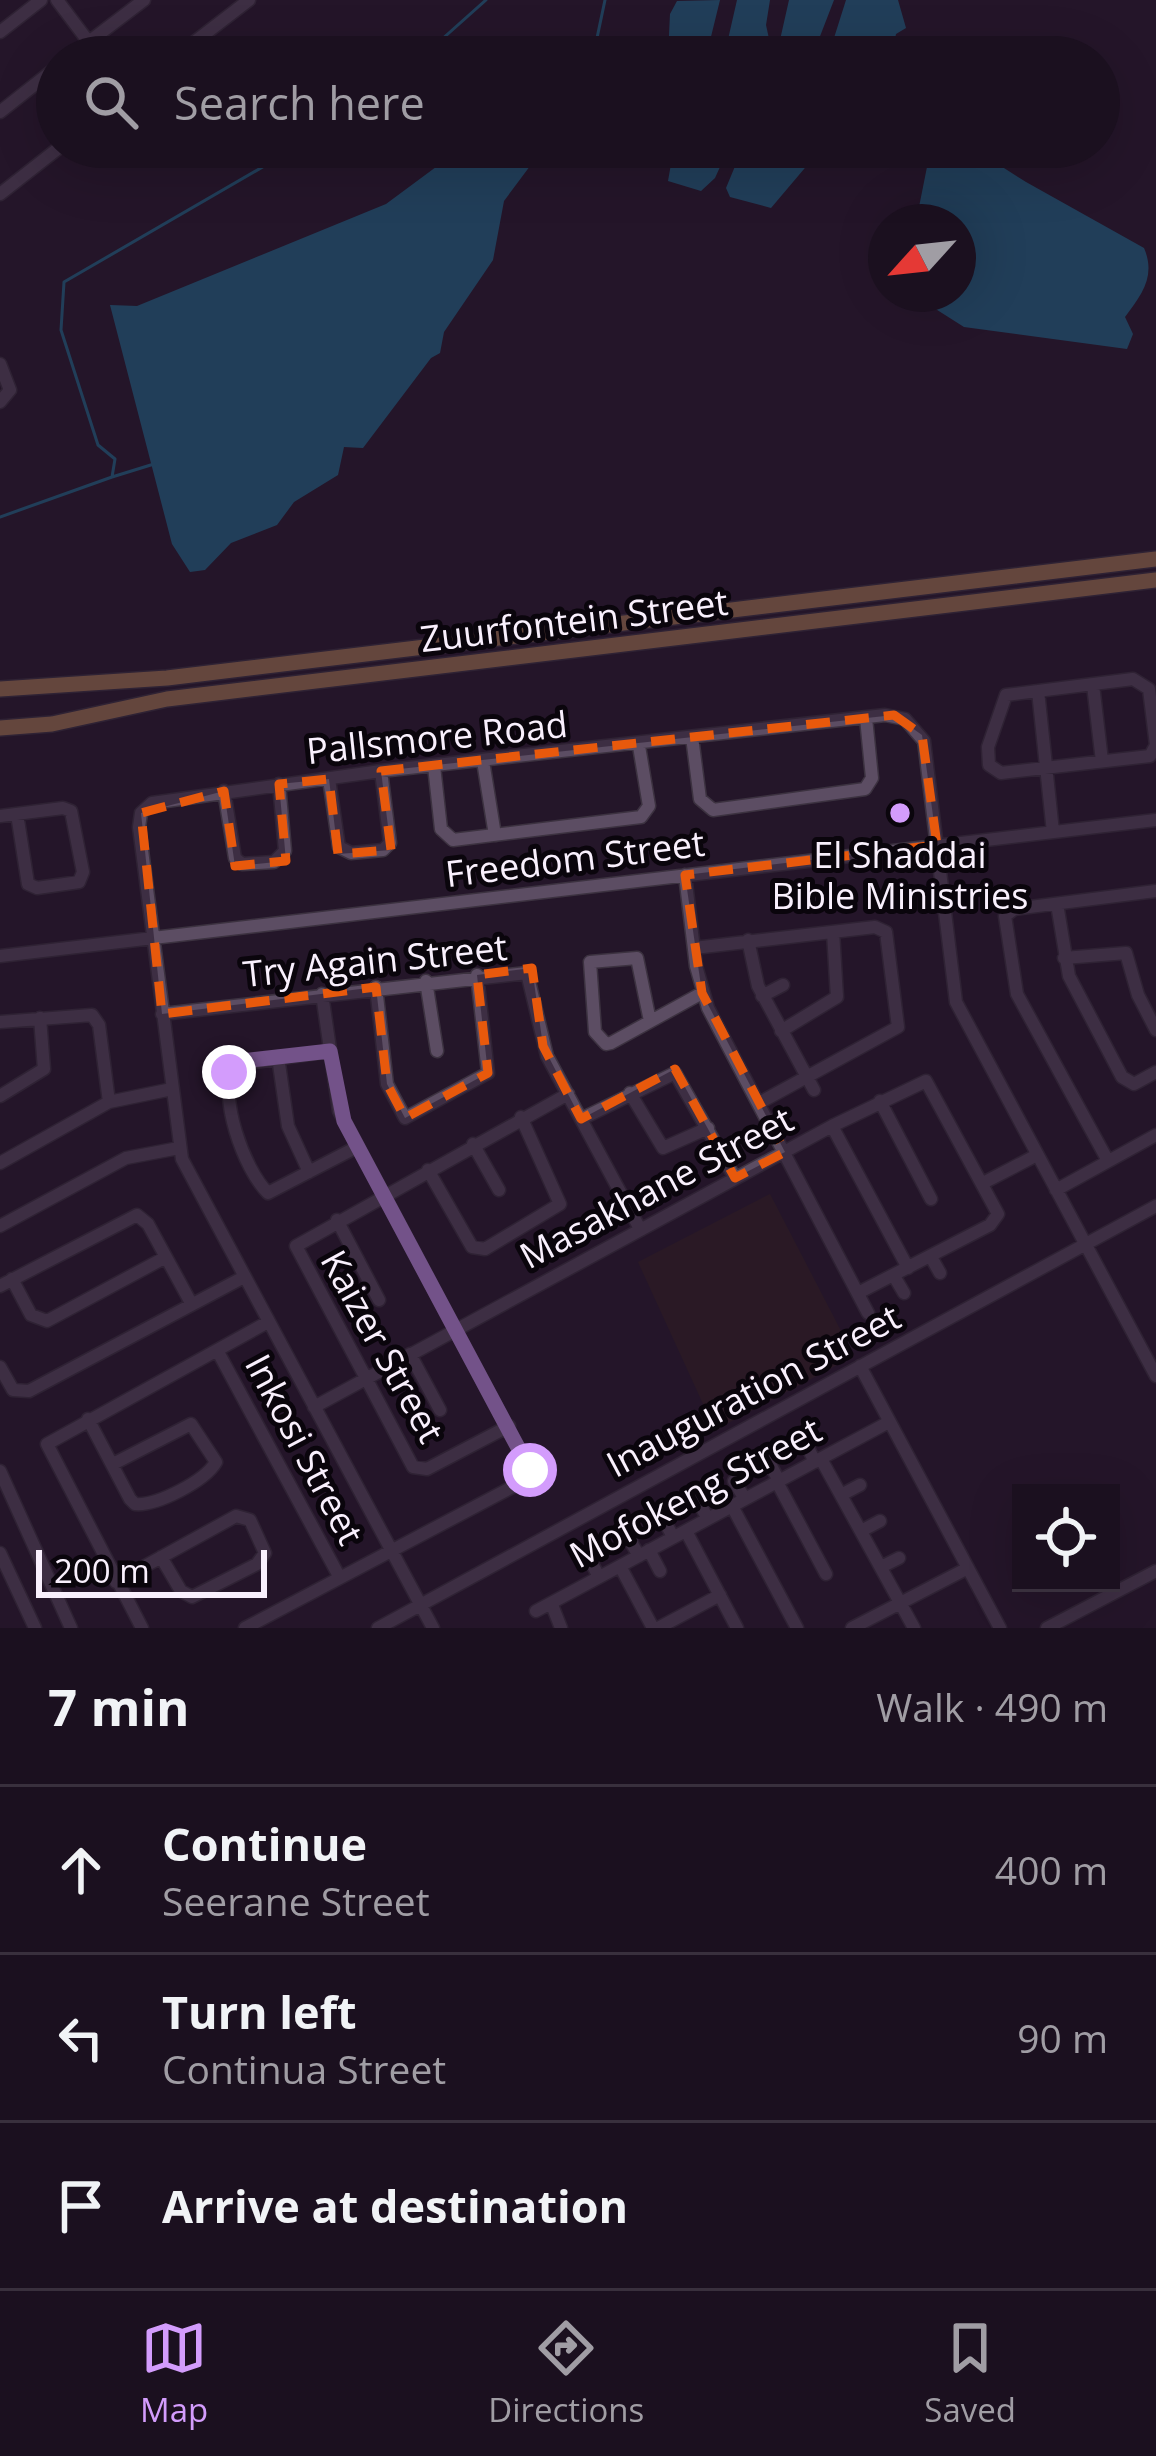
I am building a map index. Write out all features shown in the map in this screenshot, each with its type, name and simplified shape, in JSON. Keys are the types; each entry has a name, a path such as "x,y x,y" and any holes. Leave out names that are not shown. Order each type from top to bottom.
{"main road":[{"name":"Zuurfontein Street","path":"0,689 167,678 1156,559"},
{"name":"Zuurfontein Street","path":"0,728 52,724 167,699 1156,580"}],"street":[{"path":"0,32 41,0"},
{"path":"57,0 84,36"},
{"path":"97,36 144,0"},
{"path":"203,36 249,0"},
{"path":"0,112 36,84"},
{"path":"0,194 36,166"},
{"path":"0,364 10,390 0,402"},
{"path":"1144,682 1156,745 1146,757 998,773 987,757 1001,700 1038,692 1144,682"},
{"path":"1093,685 1102,761"},
{"path":"1038,692 1053,832"},
{"name":"Pallsmore Road","path":"433,1628 179,1148 141,813 168,799 894,715 920,730 956,1002 1156,1376"},
{"path":"692,737 700,799 713,810 866,789 872,778 866,718"},
{"path":"434,766 446,837 495,835 644,816 649,806 639,746"},
{"path":"483,761 495,835"},
{"path":"329,779 339,848 351,853 383,850 390,843 381,771"},
{"path":"224,791 235,859 242,864 274,862 285,851 279,784"},
{"path":"0,816 17,814 71,811 83,872 79,882 37,888 28,884 17,814"},
{"name":"Freedom Street","path":"0,956 1156,820"},
{"path":"685,875 701,994 868,1313"},
{"path":"1108,1161 1011,976 1007,911 1156,891"},
{"path":"1057,904 1064,958 1122,1077 1134,1084 1156,1072"},
{"path":"694,947 880,928 887,935 898,1028 810,1083 759,1103"},
{"path":"781,1031 837,997 833,932"},
{"path":"748,940 762,996 810,1083"},
{"path":"1064,958 1118,951 1129,955 1138,995 1156,1030"},
{"path":"650,1021 637,958 590,962 592,1011 601,1041 611,1043 701,994"},
{"name":"Try Again Street","path":"162,1014 518,970 531,976 543,1046 640,1229"},
{"path":"376,987 387,1084 405,1118 488,1073 477,975"},
{"path":"426,981 436,1051"},
{"path":"762,996 783,985"},
{"path":"245,1628 526,1478 528,1461 339,1111 322,994"},
{"path":"0,1022 92,1015 99,1025 110,1102"},
{"path":"0,1096 44,1069 40,1018"},
{"path":"330,1051 242,1061 230,1068 238,1143 268,1193 357,1147"},
{"path":"853,1053 860,1067"},
{"path":"278,1057 288,1126 309,1172"},
{"path":"581,1118 675,1073 735,1178"},
{"name":"Masakhane Street","path":"314,1407 832,1126 926,1081 998,1208 990,1225 931,1257"},
{"path":"0,1162 110,1102 172,1089"},
{"path":"630,1093 663,1148 708,1128"},
{"name":"Kaizer Street","path":"508,1426 419,1470 407,1460 296,1252 300,1240 568,1094"},
{"path":"880,1101 932,1199"},
{"path":"428,1170 475,1250 502,1239 561,1201 521,1117"},
{"path":"832,1126 908,1268"},
{"path":"1056,1190 1156,1135"},
{"path":"473,1144 500,1190"},
{"path":"0,1226 127,1158 179,1148"},
{"path":"985,1182 1037,1155"},
{"name":"Inauguration Street","path":"378,1628 1156,1206"},
{"path":"166,1257 46,1321 31,1316 6,1282 133,1215 145,1219 166,1257 191,1304"},
{"path":"337,1220 380,1300"},
{"path":"858,1293 931,1257 940,1273"},
{"path":"894,1276 904,1293"},
{"path":"0,1367 13,1390 26,1393 244,1277"},
{"path":"142,1628 46,1449 88,1419 268,1322"},
{"name":"Inkosi Street","path":"217,1349 340,1578"},
{"path":"410,1354 440,1410"},
{"path":"860,1366 1000,1628"},
{"path":"88,1419 132,1502 142,1505 206,1474 216,1462 191,1424 113,1464"},
{"name":"Mofokeng Street","path":"561,1628 552,1605 566,1595 889,1422"},
{"path":"805,1442 841,1495 914,1628"},
{"path":"769,1462 826,1574"},
{"path":"0,1471 71,1628"},
{"path":"734,1481 738,1503 797,1628"},
{"path":"841,1495 860,1485"},
{"path":"698,1501 708,1519"},
{"path":"116,1582 161,1557 232,1518 246,1516 263,1545 264,1557 199,1595 182,1593 161,1557"},
{"path":"663,1518 680,1534 737,1628"},
{"path":"861,1531 880,1521"},
{"path":"628,1537 661,1571"},
{"path":"0,1553 34,1628"},
{"path":"589,1558 599,1577"},
{"path":"881,1567 899,1558"},
{"path":"620,1566 656,1628 720,1595"},
{"path":"854,1628 968,1568"},
{"path":"1048,1628 1152,1573 1156,1591"},
{"path":"555,1577 566,1595"},
{"path":"1113,1594 1121,1611"},
{"path":"536,1611 552,1605"},
{"path":"1076,1613 1084,1628"}],"highlighted area":[{"path":"894,715 922,735 937,845 685,875 702,993 785,1152 735,1178 675,1069 581,1119 543,1046 532,968 477,975 488,1073 405,1118 387,1084 376,987 162,1014 141,813 224,791 235,866 286,861 279,784 329,779 338,854 391,850 381,771"}],"shaded area":[{"path":"770,1194 854,1356 715,1430 638,1262"}],"water":[{"path":"720,0 711,36 669,36 670,14 677,1"},
{"path":"737,0 770,0 768,36 729,36"},
{"path":"789,0 834,0 820,36 781,36"},
{"path":"846,0 898,0 906,28 896,36 835,36"},
{"path":"435,168 529,168 504,201 493,260 444,332 440,353 431,358 363,448 344,447 338,475 294,502 277,525 231,543 205,570 190,572 172,544 110,305 137,306 386,204"},
{"path":"670,168 720,168 701,191 668,181"},
{"path":"734,168 805,168 771,208 730,197 726,188"},
{"path":"927,168 1004,168 1144,248 1148,276 1125,317 1133,334 1127,349 964,327 940,312 976,312 976,204 920,204"}],"waterway":[{"path":"446,36 486,0"},
{"path":"597,36 605,0"},
{"path":"0,517 112,477 115,459 98,445 61,330 64,282 261,168"},
{"path":"112,477 154,464"}],"place":[{"name":"El Shaddai Bible Ministries","path":"900,813"}],"route":[{"path":"229,1072 242,1061 330,1051 339,1111 530,1470"}]}
